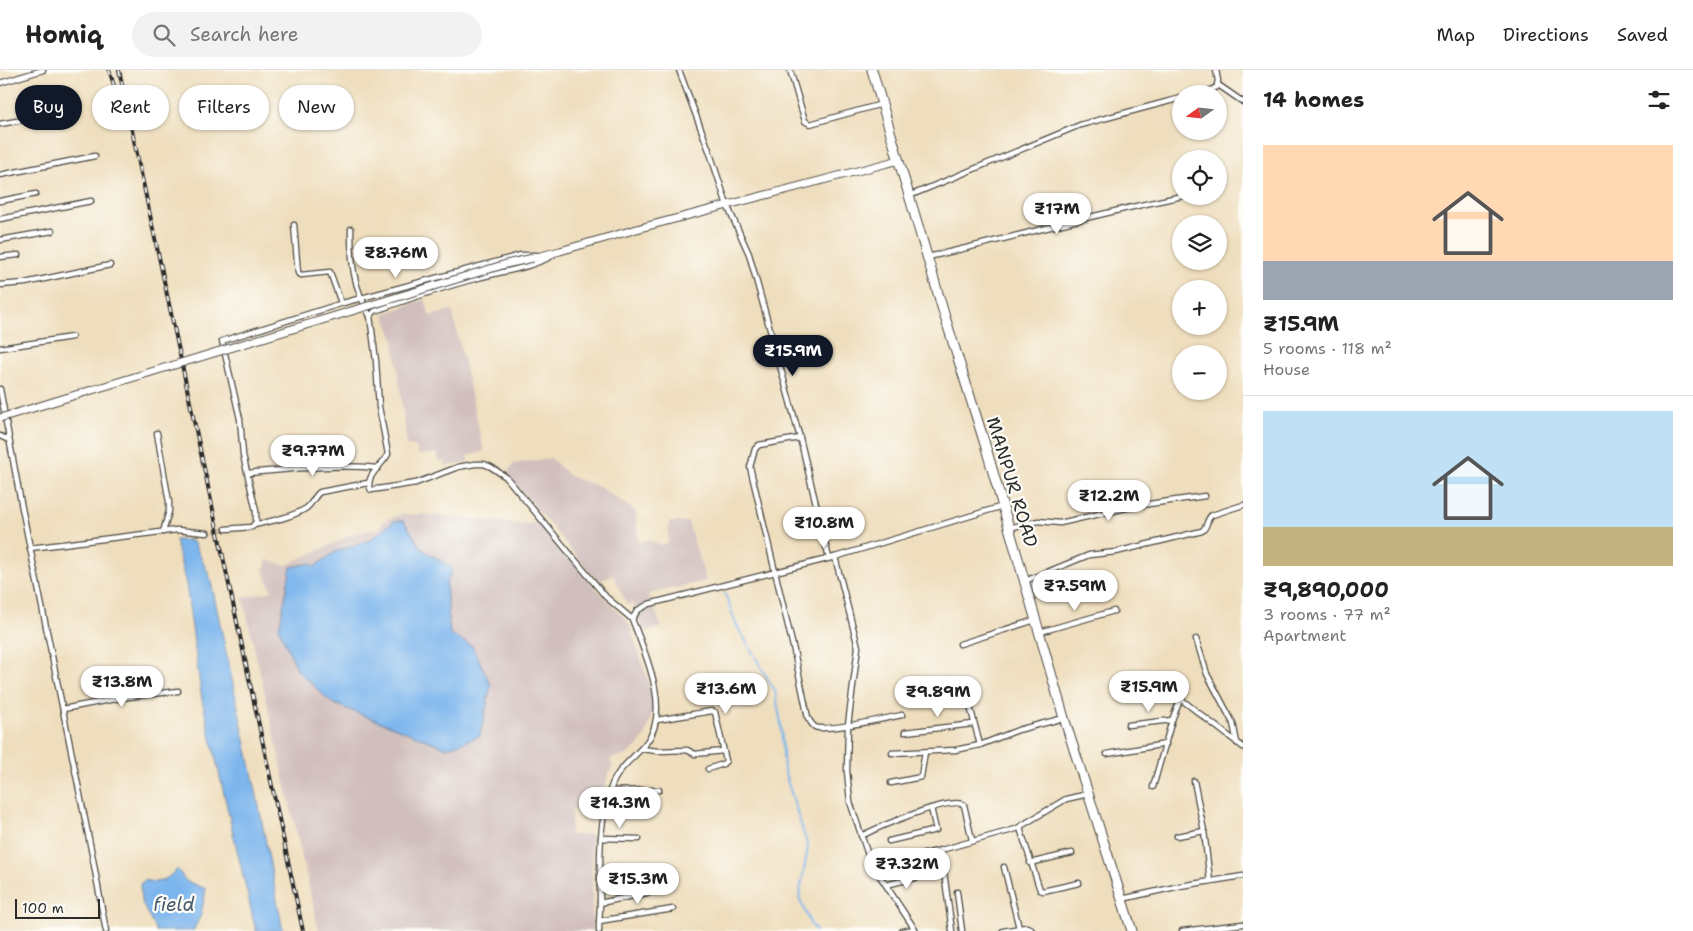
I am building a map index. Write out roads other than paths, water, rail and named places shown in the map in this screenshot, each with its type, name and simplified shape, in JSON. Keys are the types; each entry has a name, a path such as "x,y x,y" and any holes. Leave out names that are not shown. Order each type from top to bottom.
{"highway":[{"name":"MANPUR ROAD","path":"872,70 1010,528 1064,718 1132,931"}],"main road":[{"path":"3,417 506,264 899,160"}],"street":[{"path":"0,82 43,70"},
{"path":"679,70 710,153 727,206 749,254 800,438 829,558"},
{"path":"790,70 806,120 810,124 882,104"},
{"path":"1216,70 1217,84 1243,102"},
{"path":"909,196 1080,125 1172,100"},
{"path":"0,124 15,121"},
{"path":"0,175 96,156"},
{"path":"0,201 36,194"},
{"path":"928,257 1124,208 1172,198"},
{"path":"0,218 91,201"},
{"path":"294,225 298,273 302,275 330,272 340,302 343,303"},
{"path":"351,229 352,266 360,299 370,316 376,361 379,407 388,450 387,456 370,478 368,483 371,490 416,484 458,467 475,464 484,464 491,467 506,477 606,597 632,619 655,689 657,720 652,734 641,749 621,767 610,790 602,838 599,931"},
{"path":"0,240 52,231"},
{"path":"370,316 375,311 428,292 528,266 560,251"},
{"path":"0,257 18,255"},
{"path":"254,525 256,522 256,511 242,446 240,419 222,341 343,303 521,255 541,255"},
{"path":"0,286 25,283 110,265"},
{"path":"0,348 72,337"},
{"path":"0,389 3,417 106,931"},
{"path":"0,409 2,402"},
{"path":"157,433 169,502 169,511 163,532"},
{"path":"0,436 9,440"},
{"path":"800,438 759,445 755,449 750,467 808,718 811,723 819,728 848,725 902,715"},
{"path":"248,473 329,466 378,468"},
{"path":"226,529 249,528 294,514 310,505 319,492 368,483"},
{"path":"1010,528 1038,521 1060,523 1135,506 1205,496"},
{"path":"1025,581 1089,555 1116,552 1202,531 1212,515 1243,505"},
{"path":"632,619 638,610 649,604 776,573 1003,506"},
{"path":"30,548 177,530 208,532"},
{"path":"835,556 858,647 848,725 847,771 850,802 873,866 916,930 902,931"},
{"path":"1040,632 1114,611"},
{"path":"960,644 1036,620"},
{"path":"1196,640 1207,674 1233,723 1237,743"},
{"path":"963,680 980,745"},
{"path":"62,709 120,698 178,691"},
{"path":"1153,788 1179,700 1182,700 1243,748"},
{"path":"657,720 715,712 725,763 708,769"},
{"path":"892,753 955,750 980,745 1018,730 1064,718"},
{"path":"1128,725 1172,720"},
{"path":"905,732 973,724"},
{"path":"1107,754 1166,744"},
{"path":"641,749 658,751 687,750 694,754 724,751"},
{"path":"891,783 922,777 925,752"},
{"path":"1194,781 1204,831 1210,881"},
{"path":"610,790 660,790"},
{"path":"873,866 941,850 1020,828 1066,799 1088,794"},
{"path":"861,836 891,822 931,808 959,802 963,803 972,840"},
{"path":"889,841 936,830 931,808"},
{"path":"1020,828 1038,887 1042,891 1079,883"},
{"path":"1176,836 1204,831"},
{"path":"602,838 639,839"},
{"path":"941,850 952,931"},
{"path":"1030,863 1072,853"},
{"path":"1004,867 1019,928"},
{"path":"886,885 923,876"},
{"path":"1122,899 1243,876"},
{"path":"600,903 671,888"},
{"path":"957,892 962,931"},
{"path":"599,921 673,909"},
{"path":"1182,931 1243,924"},
{"path":"1003,931 1019,928 1028,928 1032,931"}],"water":[{"path":"394,521 404,521 422,549 451,567 451,573 446,584 450,634 472,646 491,685 480,736 447,748 332,703 298,671 279,629 291,567 311,563 314,567 335,552 370,540"},
{"path":"175,540 189,540 194,543 210,577 257,796 283,931 256,931 202,700 186,584"},
{"name":"field","path":"177,869 186,881 206,889 201,915 193,931 156,931 141,901 140,884 145,880 155,882 163,880"}],"waterway":[{"path":"725,594 736,624 775,691 781,724 784,770 808,847 799,897 810,923 816,931"}],"tunnel":[{"path":"207,533 226,529"}],"railway":[{"path":"109,70 114,85"},
{"path":"119,70 303,931"}]}
